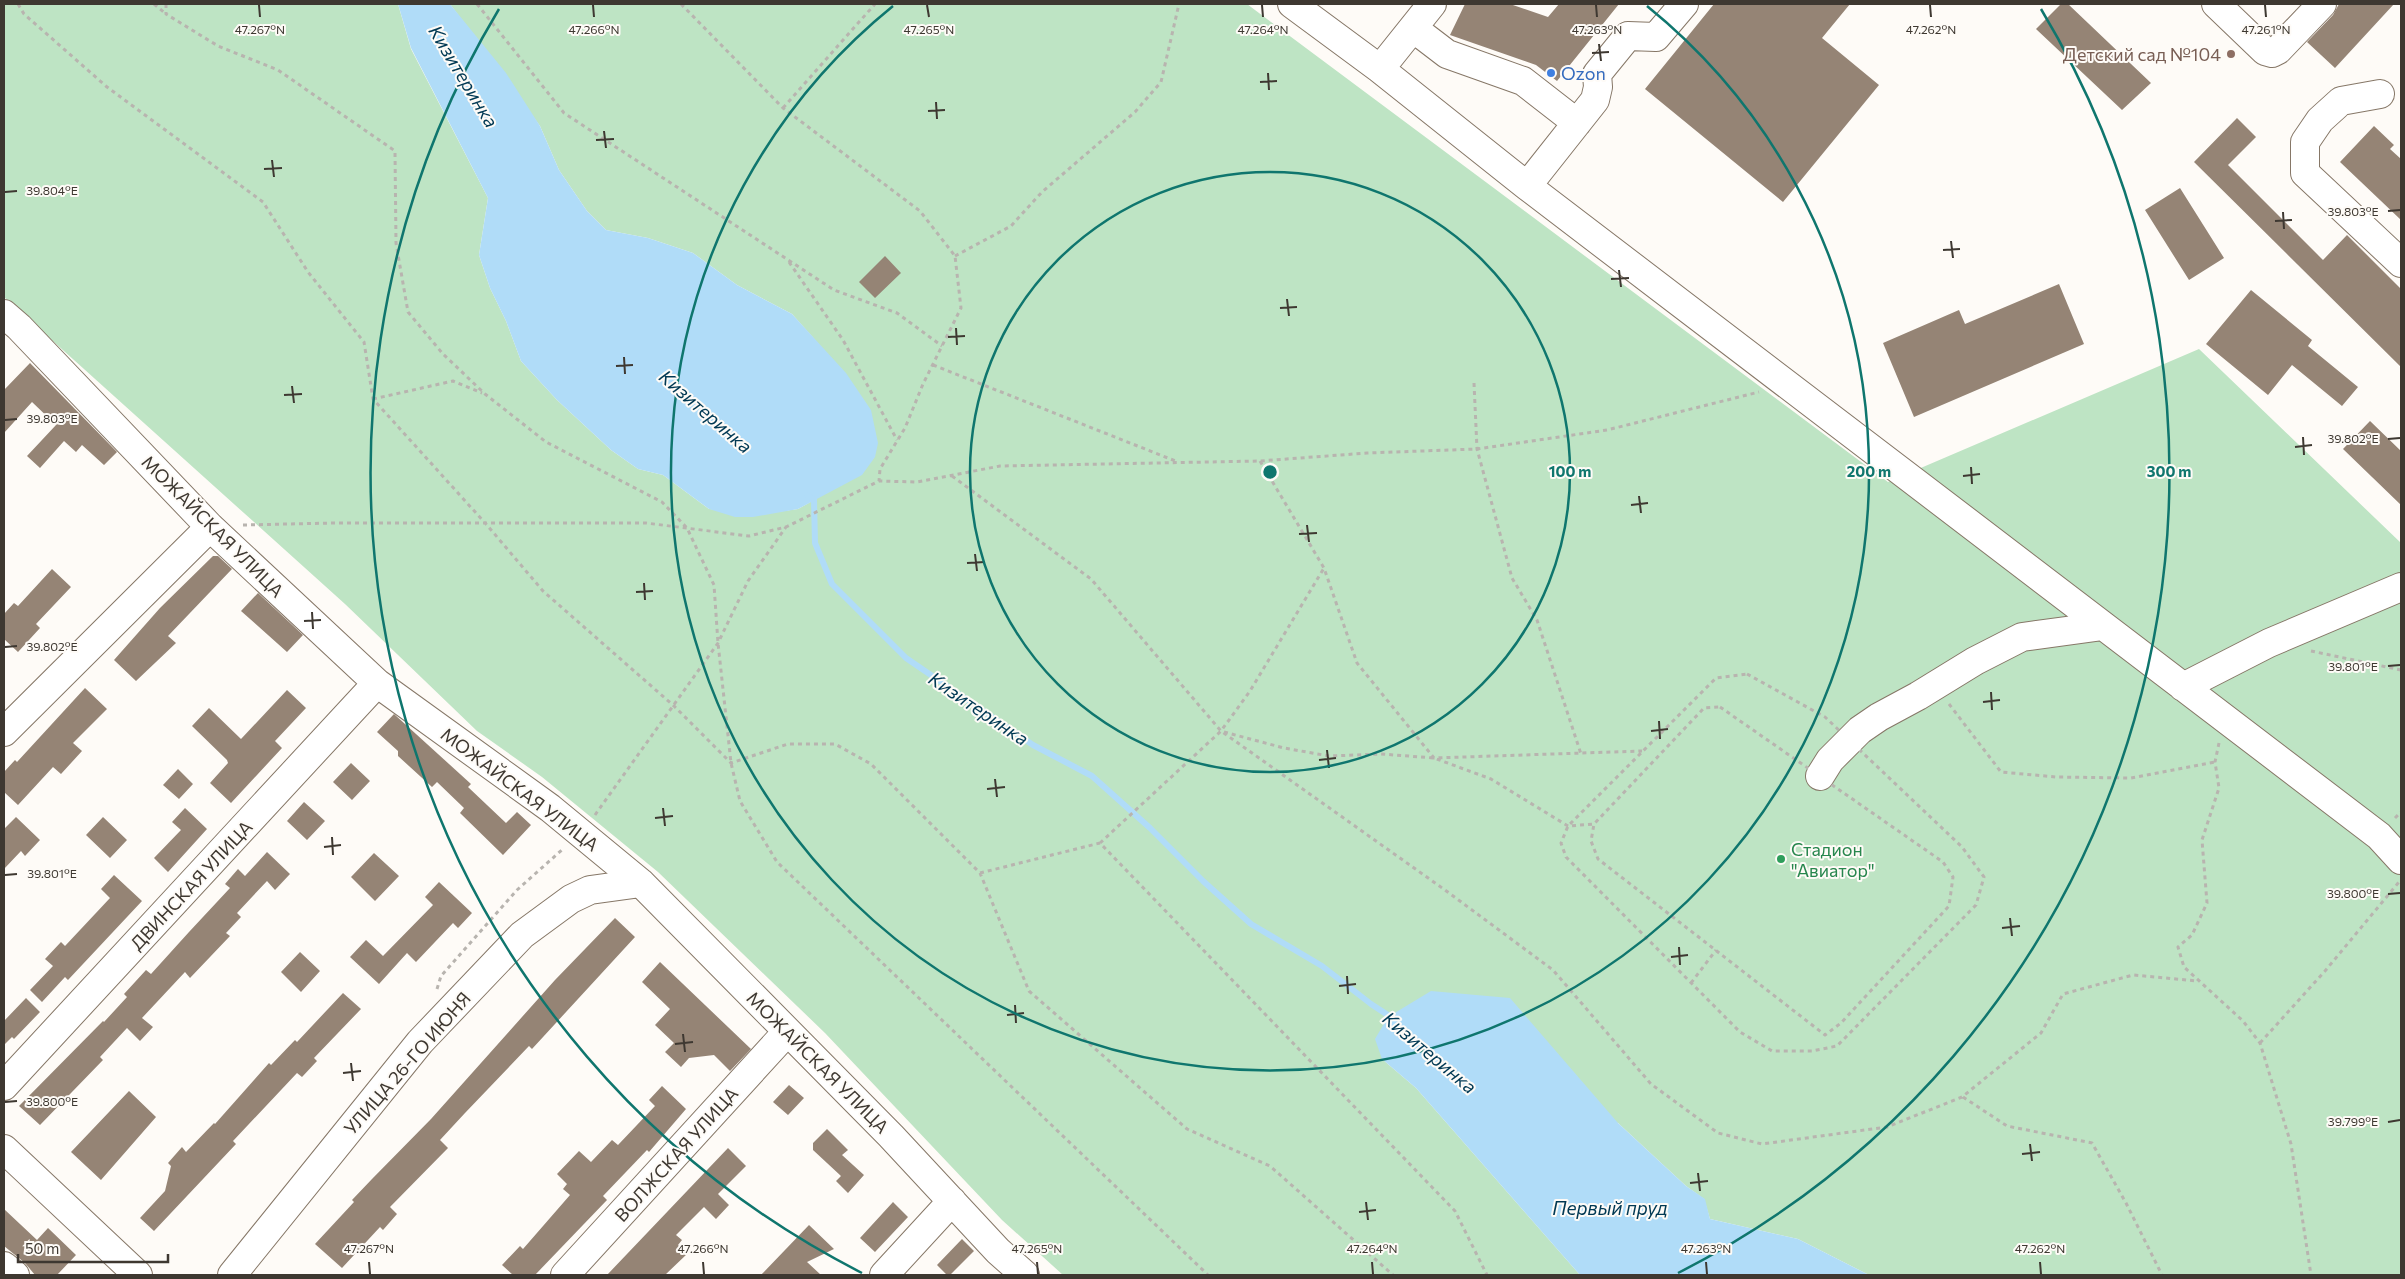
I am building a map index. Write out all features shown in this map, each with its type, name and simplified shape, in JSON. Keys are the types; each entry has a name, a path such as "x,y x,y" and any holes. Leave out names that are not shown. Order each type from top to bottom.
{"street":[{"path":"1292,4 1380,69 1527,186 2379,836 2401,860"},
{"path":"1380,69 1432,4"},
{"path":"1527,186 1595,100 1598,87 1597,74 1624,38 1633,35 1656,37 1684,4"},
{"path":"2216,4 2265,51 2272,53 2278,50 2322,4"},
{"path":"1413,28 1447,54 1523,81 1577,123"},
{"path":"2380,94 2341,101 2320,120 2305,142 2305,173 2401,262"},
{"name":"МОЖАЙСКАЯ УЛИЦА","path":"9,328 210,527 377,683 582,833 641,883 891,1136 998,1251 1026,1275"},
{"path":"4,732 210,527"},
{"path":"2183,686 2269,643 2401,586"},
{"path":"1820,776 1830,760 1879,717 1975,661 2022,637 2103,626"},
{"name":"ДВИНСКАЯ УЛИЦА","path":"4,1086 377,683"},
{"name":"УЛИЦА 26-ГО ИЮНЯ","path":"232,1275 420,1042 522,935 571,899 590,890 641,883"},
{"name":"ВОЛЖСКАЯ УЛИЦА","path":"565,1275 787,1032"},
{"path":"4,1149 138,1275"},
{"path":"884,1275 952,1201"},
{"path":"4,1266 15,1275"}],"path":[{"path":"18,4 24,14 107,87 263,202 308,272 364,342 372,399 486,524 543,591 674,706 731,763"},
{"path":"154,4 166,14 218,46 278,70 395,152 396,243 408,312 443,354 485,394 546,442 662,502 687,528 714,585 718,643 731,763 740,801 777,862 1208,1275"},
{"path":"166,4 166,14"},
{"path":"477,4 564,113 834,290 897,314 942,346"},
{"path":"680,4 783,108 920,211 955,256 961,308 905,428 880,469 879,481"},
{"path":"783,108 875,4"},
{"path":"955,256 1011,226 1042,192 1091,151 1148,97 1160,82 1180,4"},
{"path":"787,260 843,340 897,441"},
{"path":"933,365 1181,463"},
{"path":"372,399 453,380 485,394"},
{"path":"1474,383 1477,449 1512,578 1537,620 1581,754"},
{"path":"210,527 333,522 486,524 646,523 749,536 786,527 879,481 917,482 1000,466 1260,461 1367,452 1477,449 1607,430 1787,384"},
{"path":"1260,461 1324,568 1357,663 1434,758 1491,780 1568,826 1594,824"},
{"path":"951,475 1091,579 1221,731 1445,890 1553,970 1651,1084 1718,1133 1762,1144 1887,1127 1962,1097 2041,1033 2063,994 2133,974 2198,981"},
{"path":"435,995 441,976 517,890 582,833 718,643 748,581 786,527"},
{"path":"980,873 1100,843 1221,731 1250,691 1324,568"},
{"path":"2307,651 2401,670"},
{"path":"1747,674 1825,717 1849,742 1962,847 1984,876 1976,905 1837,1046 1812,1051 1772,1051 1740,1032 1566,857 1561,843 1568,826 1642,751 1716,678 1747,674"},
{"path":"1939,683 1951,709 2001,772 2056,777 2131,778 2215,762"},
{"path":"1720,707 1820,776 1944,862 1953,877 1949,906 1841,1023 1825,1035 1598,860 1591,841 1594,824 1704,708 1720,707"},
{"path":"2229,722 2220,740 2215,762 2219,788 2202,840 2207,903 2192,935 2178,947 2184,967 2243,1021 2260,1043 2291,1144 2311,1275"},
{"path":"1221,731 1284,748 1329,756 1381,754 1434,758 1642,751"},
{"path":"731,763 788,744 835,744 871,764 980,873 1029,990 1187,1129 1270,1166 1393,1275"},
{"path":"1100,843 1455,1211 1487,1275"},
{"path":"2260,1043 2325,971 2401,879"},
{"path":"1691,983 1716,950"},
{"path":"1962,1097 2007,1126 2092,1143 2126,1203 2162,1275"}],"green space":[{"path":"4,4 398,4 411,49 488,198 479,255 490,288 506,321 521,361 557,400 611,450 638,469 663,475 709,509 776,512 798,509 814,500 816,341 792,314 737,285 693,253 648,238 606,230 587,211 559,170 540,126 450,4 1247,4 1888,482 2199,349 2401,543 2401,1275 1869,1275 1798,1239 1710,1219 1704,1199 1686,1186 1618,1123 1382,1059 1416,1088 1580,1275 1063,1275 1002,1220 825,1033 658,872 542,777 477,731 345,604 4,297"}],"water":[{"path":"398,4 450,4 506,73 540,126 559,170 587,211 606,230 648,238 693,253 737,285 792,314 846,373 871,410 878,443 875,457 862,475 798,509 753,517 735,517 709,509 663,475 638,469 611,450 557,400 521,361 506,321 490,288 479,255 488,198 411,48"},
{"name":"Первый пруд","path":"1431,991 1510,998 1618,1123 1686,1186 1705,1199 1710,1219 1798,1239 1869,1275 1580,1275 1416,1088 1382,1059 1375,1039 1388,1017"}],"building":[{"path":"1465,4 1510,4 1548,17 1559,4 1619,4 1557,81 1536,65 1450,35"},
{"path":"1714,4 1850,4 1822,38 1879,85 1783,202 1645,89"},
{"path":"2061,4 2068,4 2151,83 2122,110 2036,29"},
{"path":"2339,4 2394,4 2335,68 2307,42 2333,15"},
{"path":"2237,118 2256,137 2228,165 2323,260 2347,235 2401,289 2401,367 2194,162"},
{"path":"2374,126 2394,145 2390,149 2401,159 2401,220 2340,162"},
{"path":"2180,188 2224,258 2189,280 2145,210"},
{"path":"885,256 901,273 875,298 859,282"},
{"path":"2059,284 2084,344 1914,417 1883,343 1959,310 1965,324"},
{"path":"2251,290 2312,340 2308,346 2358,387 2342,406 2292,365 2268,395 2206,344"},
{"path":"30,363 117,452 104,465 82,445 76,452 64,441 40,468 27,456 56,425 32,402 4,433 4,390"},
{"path":"2370,421 2401,451 2401,505 2343,449"},
{"path":"213,556 218,556 232,569 168,636 176,643 136,681 114,660 160,608"},
{"path":"52,569 71,587 36,624 40,628 18,652 4,639 4,614 14,603 18,606"},
{"path":"258,593 303,635 287,652 241,611"},
{"path":"85,688 107,709 73,743 82,751 61,774 53,767 18,805 4,792 4,772 15,760 17,762"},
{"path":"287,690 306,708 275,741 282,748 231,803 210,783 228,763 227,760 192,726 209,708 241,739"},
{"path":"394,714 471,784 468,787 506,823 517,812 531,825 503,855 460,813 464,808 437,782 432,787 398,756 398,751 377,732"},
{"path":"351,763 370,781 352,800 333,782"},
{"path":"178,769 193,784 179,799 163,785"},
{"path":"304,802 325,821 307,840 287,821"},
{"path":"185,808 207,829 168,872 154,858 181,830 172,822"},
{"path":"16,817 40,840 25,856 21,851 4,869 4,829"},
{"path":"103,817 127,840 110,858 86,835"},
{"path":"267,852 290,874 275,890 267,881 237,913 241,917 226,933 230,936 190,978 185,972 142,1018 153,1027 140,1041 127,1028 100,1057 103,1060 40,1125 19,1106 104,1022 127,997 124,994 146,970 151,974 230,888 225,884 238,869 245,876"},
{"path":"374,853 399,876 375,901 351,877"},
{"path":"114,875 142,901 68,980 65,977 42,1002 30,990 53,966 45,959 61,942 65,946 110,898 101,889"},
{"path":"439,882 472,913 458,928 453,923 416,962 407,953 379,984 350,957 366,940 383,956 433,905 425,897"},
{"path":"615,918 635,937 532,1049 529,1046 440,1140 448,1148 390,1207 397,1214 383,1230 380,1227 342,1268 315,1244 354,1202 352,1200 431,1119 555,980"},
{"path":"300,952 320,971 301,992 281,972"},
{"path":"660,962 751,1049 730,1071 714,1055 689,1058 681,1067 665,1052 674,1043 655,1025 670,1009 642,982"},
{"path":"343,993 361,1009 314,1058 317,1061 302,1077 297,1073 233,1141 236,1144 154,1231 140,1218 165,1191 171,1166 168,1163 182,1147 186,1152 215,1124 269,1063 271,1065 295,1040 297,1042"},
{"path":"26,998 40,1012 14,1039 12,1037 4,1045 4,1021"},
{"path":"789,1085 804,1098 788,1115 773,1102"},
{"path":"662,1086 686,1109 649,1152 647,1150 603,1196 607,1200 535,1275 513,1275 502,1265 520,1246 523,1249 570,1195 563,1189 567,1184 557,1174 579,1151 591,1162 612,1140 618,1145 655,1106 649,1100"},
{"path":"129,1091 156,1117 101,1180 71,1152"},
{"path":"827,1129 848,1150 842,1155 864,1175 848,1193 836,1181 841,1176 813,1150 813,1143"},
{"path":"728,1148 746,1166 718,1194 729,1205 716,1219 704,1207 676,1235 682,1240 678,1245 687,1254 665,1275 607,1275"},
{"path":"893,1202 908,1217 875,1252 860,1238"},
{"path":"4,1209 37,1240 48,1228 76,1255 57,1275 35,1275 25,1263 4,1246"},
{"path":"809,1225 834,1249 807,1262 821,1275 761,1275"},
{"path":"962,1239 974,1251 950,1275 947,1275 937,1265"}],"waterway":[{"name":"Кизитеринка","path":"808,496 814,500 815,543 832,584 906,658 1033,745 1092,776 1251,924 1322,966 1371,1004 1397,1021"}],"place":[{"name":"Детский сад №104","path":"2231,54"},
{"name":"Ozon","path":"1551,73"},
{"name":"Стадион \"Авиатор\"","path":"1781,859"}]}
